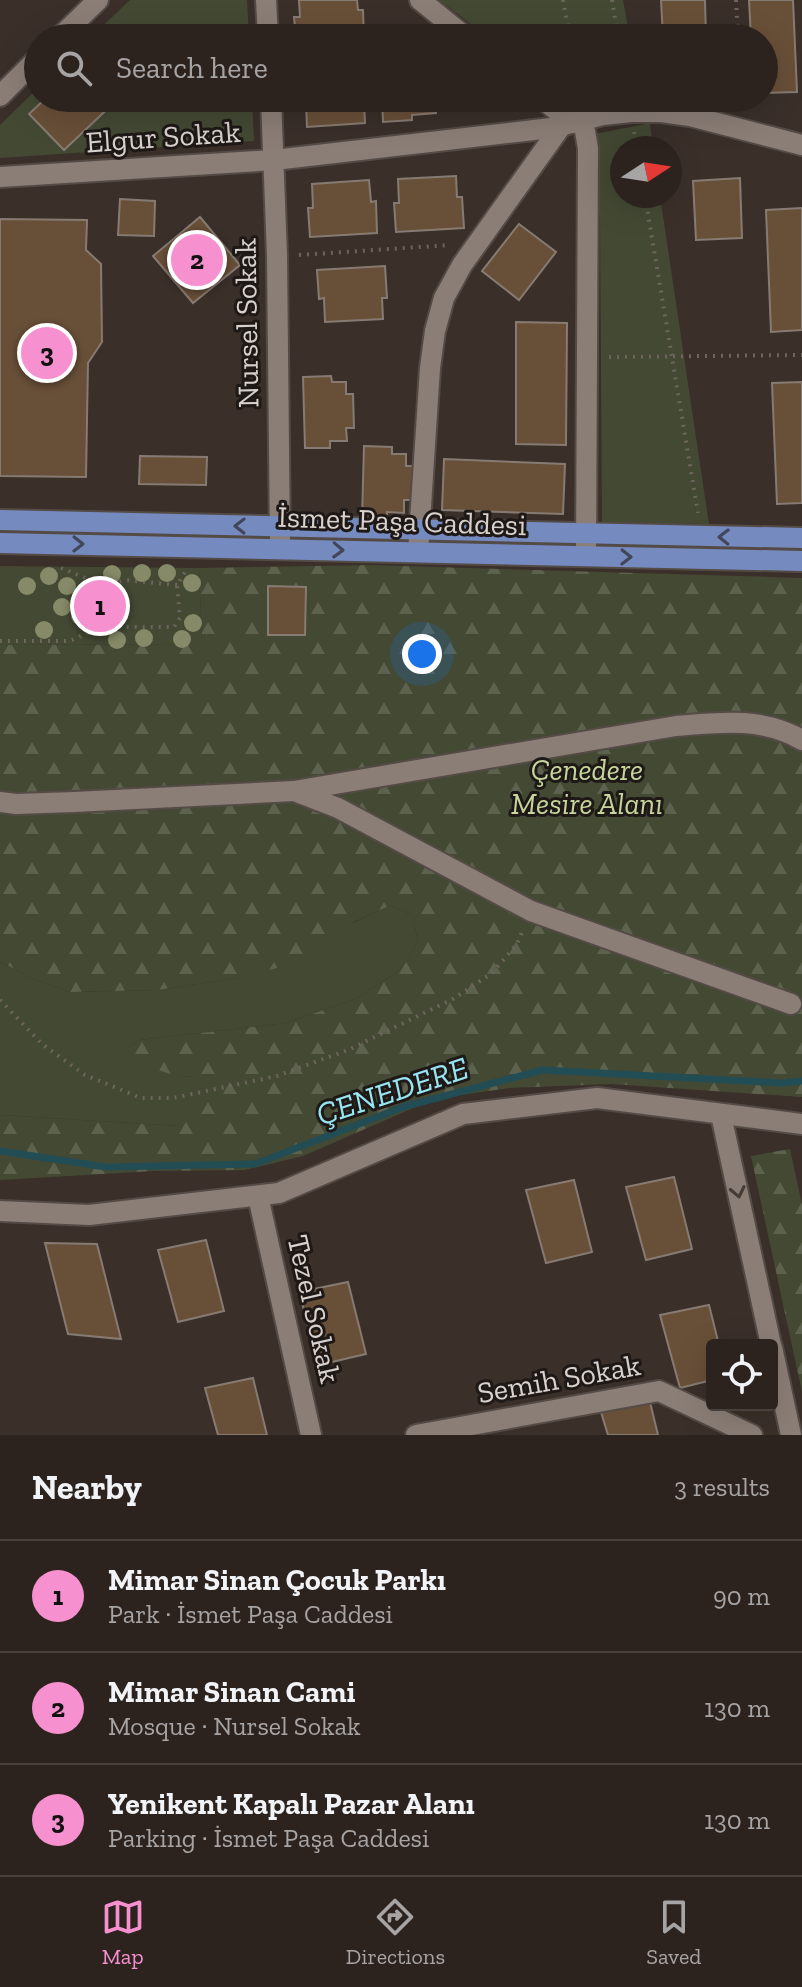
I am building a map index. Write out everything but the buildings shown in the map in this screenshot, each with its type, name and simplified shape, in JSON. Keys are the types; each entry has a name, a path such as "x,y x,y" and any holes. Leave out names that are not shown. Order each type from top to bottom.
{"main road":[{"name":"İsmet Paşa Caddesi","path":"0,520 280,538 418,552 802,561"},
{"name":"İsmet Paşa Caddesi","path":"0,543 280,538 419,530 802,538"}],"street":[{"path":"73,24 98,0"},
{"path":"266,0 267,24"},
{"path":"420,0 450,24"},
{"path":"0,96 24,72"},
{"name":"Nursel Sokak","path":"272,112 277,256 280,538"},
{"path":"558,112 572,123 588,148 586,556"},
{"name":"Elgur Sokak","path":"0,177 274,160 572,123 625,113 661,112 690,116 802,145"},
{"path":"418,552 435,331 444,298 478,243 572,123"},
{"path":"0,802 74,802 294,791 676,726 718,722 752,722 783,729 802,740"},
{"path":"294,791 338,808 531,911 791,1004"},
{"path":"0,1211 89,1215 279,1193 463,1114 597,1098 802,1124"},
{"path":"721,1115 770,1339"},
{"name":"Tezel Sokak","path":"258,1196 311,1435"},
{"path":"778,1374 791,1435"},
{"name":"Semih Sokak","path":"416,1435 659,1391 752,1435"}],"path":[{"path":"563,0 567,24"},
{"path":"612,0 616,24"},
{"path":"736,0 737,24"},
{"path":"647,208 702,536"},
{"path":"277,256 478,243"},
{"path":"587,357 802,355"},
{"path":"58,566 105,586 125,580 177,585 180,618 174,627 117,627 110,622 104,609 105,586"},
{"path":"0,641 70,641 110,622"},
{"path":"0,1000 42,1044 85,1075 141,1098 173,1098 277,1076 348,1050 453,999 492,973 517,944 531,911"}],"green space":[{"path":"130,0 247,0 248,24 105,24"},
{"path":"439,0 623,0 627,24 471,24"},
{"path":"24,102 24,112 253,112 254,141 0,158 0,125"},
{"path":"650,123 652,136 610,136 610,208 662,208 709,524 602,522 600,218 590,135"},
{"name":"Çenedere Mesire Alanı","path":"371,565 802,578 802,1097 611,1084 509,1088 434,1099 303,1156 244,1170 154,1171 0,1180 0,1115 178,1126 198,1077 177,1076 127,1060 125,1049 140,1040 286,1023 358,998 401,969 418,942 413,916 391,905 354,922 281,967 236,978 158,990 70,992 30,978 0,961 0,645 202,644 199,568"},
{"path":"0,566 199,568 202,644 0,645"},
{"path":"391,905 413,916 418,942 401,969 358,998 286,1023 140,1040 125,1049 177,1076 199,1077 179,1126 0,1115 0,961 30,978 70,992 158,990 236,978"},
{"path":"790,1149 802,1205 802,1392 751,1156"}],"waterway":[{"name":"ÇENEDERE","path":"0,1151 106,1167 255,1164 403,1107 543,1070 782,1083 802,1081"}],"place":[{"name":"Mimar Sinan Cami","path":"197,260"},
{"name":"Yenikent Kapalı Pazar Alanı","path":"47,353"},
{"name":"Mimar Sinan Çocuk Parkı","path":"100,606"}]}
